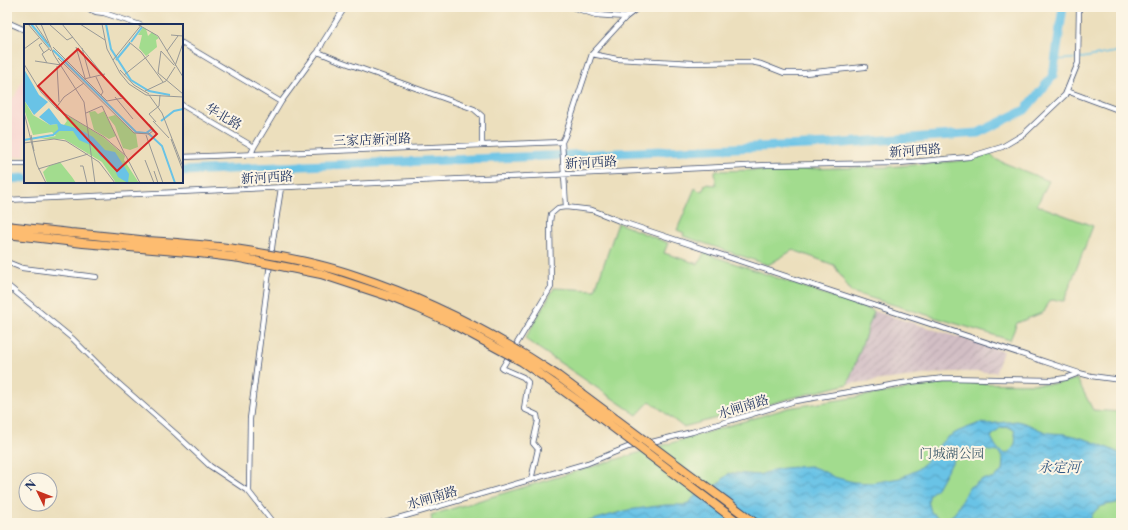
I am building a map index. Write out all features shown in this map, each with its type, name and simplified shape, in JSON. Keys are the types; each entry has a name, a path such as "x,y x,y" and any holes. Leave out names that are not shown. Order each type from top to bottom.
{"highway":[{"path":"7,226 148,241 199,244 255,252 292,259 349,274 421,300 484,331 525,354 558,376 755,523"},
{"path":"7,234 240,258 321,274 403,302 451,323 521,361 593,412 739,523"}],"street":[{"path":"84,7 137,24"},
{"path":"251,154 281,102 318,52 345,7"},
{"path":"572,7 596,15 626,17"},
{"path":"566,207 562,142 592,54 626,17 639,7"},
{"name":"新河西路","path":"7,200 767,165 899,163 969,157 1002,147 1024,134 1065,95 1078,63 1078,7"},
{"path":"7,22 24,30"},
{"path":"183,44 281,102"},
{"path":"318,52 474,109 482,116 482,145"},
{"path":"592,54 617,59 693,63 751,62 761,64 784,73 865,67"},
{"path":"1067,91 1121,111"},
{"name":"华北路","path":"183,106 254,147"},
{"name":"三家店新河路","path":"183,157 562,142"},
{"path":"7,164 24,164"},
{"path":"249,492 250,419 281,188"},
{"path":"530,480 538,449 533,443 538,415 524,409 528,382 523,377 502,368 551,288 550,222 551,214 558,208 566,207 592,210 622,222 1080,373"},
{"path":"7,262 22,268 96,277"},
{"path":"7,298 9,287 73,339 110,376 210,466 249,492 270,519 271,523"},
{"name":"水闸南路","path":"381,523 588,463 628,448 692,432 795,401 909,382 944,378 1052,380 1066,378 1080,373 1121,380"}],"shaded area":[{"path":"24,76 24,156 7,157 7,102 15,96"},
{"path":"874,311 1003,351 996,372 948,372 848,384"}],"green space":[{"path":"990,153 997,160 1049,181 1037,205 1093,226 1064,301 1050,300 1044,312 1017,323 1010,340 851,292 834,265 793,250 768,265 683,236 684,233 677,230 695,188 699,191 703,190 705,184 716,185 715,171 888,167 969,160"},
{"path":"618,223 668,243 664,253 698,264 704,253 874,311 848,384 683,427 650,401 637,415 525,339 554,288 595,290"},
{"name":"门城湖公园","path":"1077,379 1093,410 1121,412 1121,523 432,523 431,515 788,408 946,383 1055,384"}],"water":[{"name":"永定河","path":"1017,421 1048,433 1065,434 1087,440 1121,454 1121,502 1102,506 1096,510 1090,519 1097,523 1084,523 1044,518 1019,523 928,523 920,520 917,523 583,523 628,510 666,505 684,505 690,502 694,497 718,484 728,474 735,473 759,475 784,468 810,466 834,477 853,482 872,483 900,478 915,471 925,463 948,437 980,423 986,424","holes":["1009,427 1014,430 1015,444 1011,450 1005,454 998,449 991,437 1000,428","976,449 999,452 1003,460 1002,471 993,479 983,479 968,488 955,513 950,517 940,519 931,512 928,501 930,494 937,488 956,457 963,451"]}],"waterway":[{"path":"183,171 831,144 978,133 1025,110 1053,76 1063,7"},
{"path":"1055,60 1082,58 1121,51"},
{"path":"7,179 24,178"}]}
